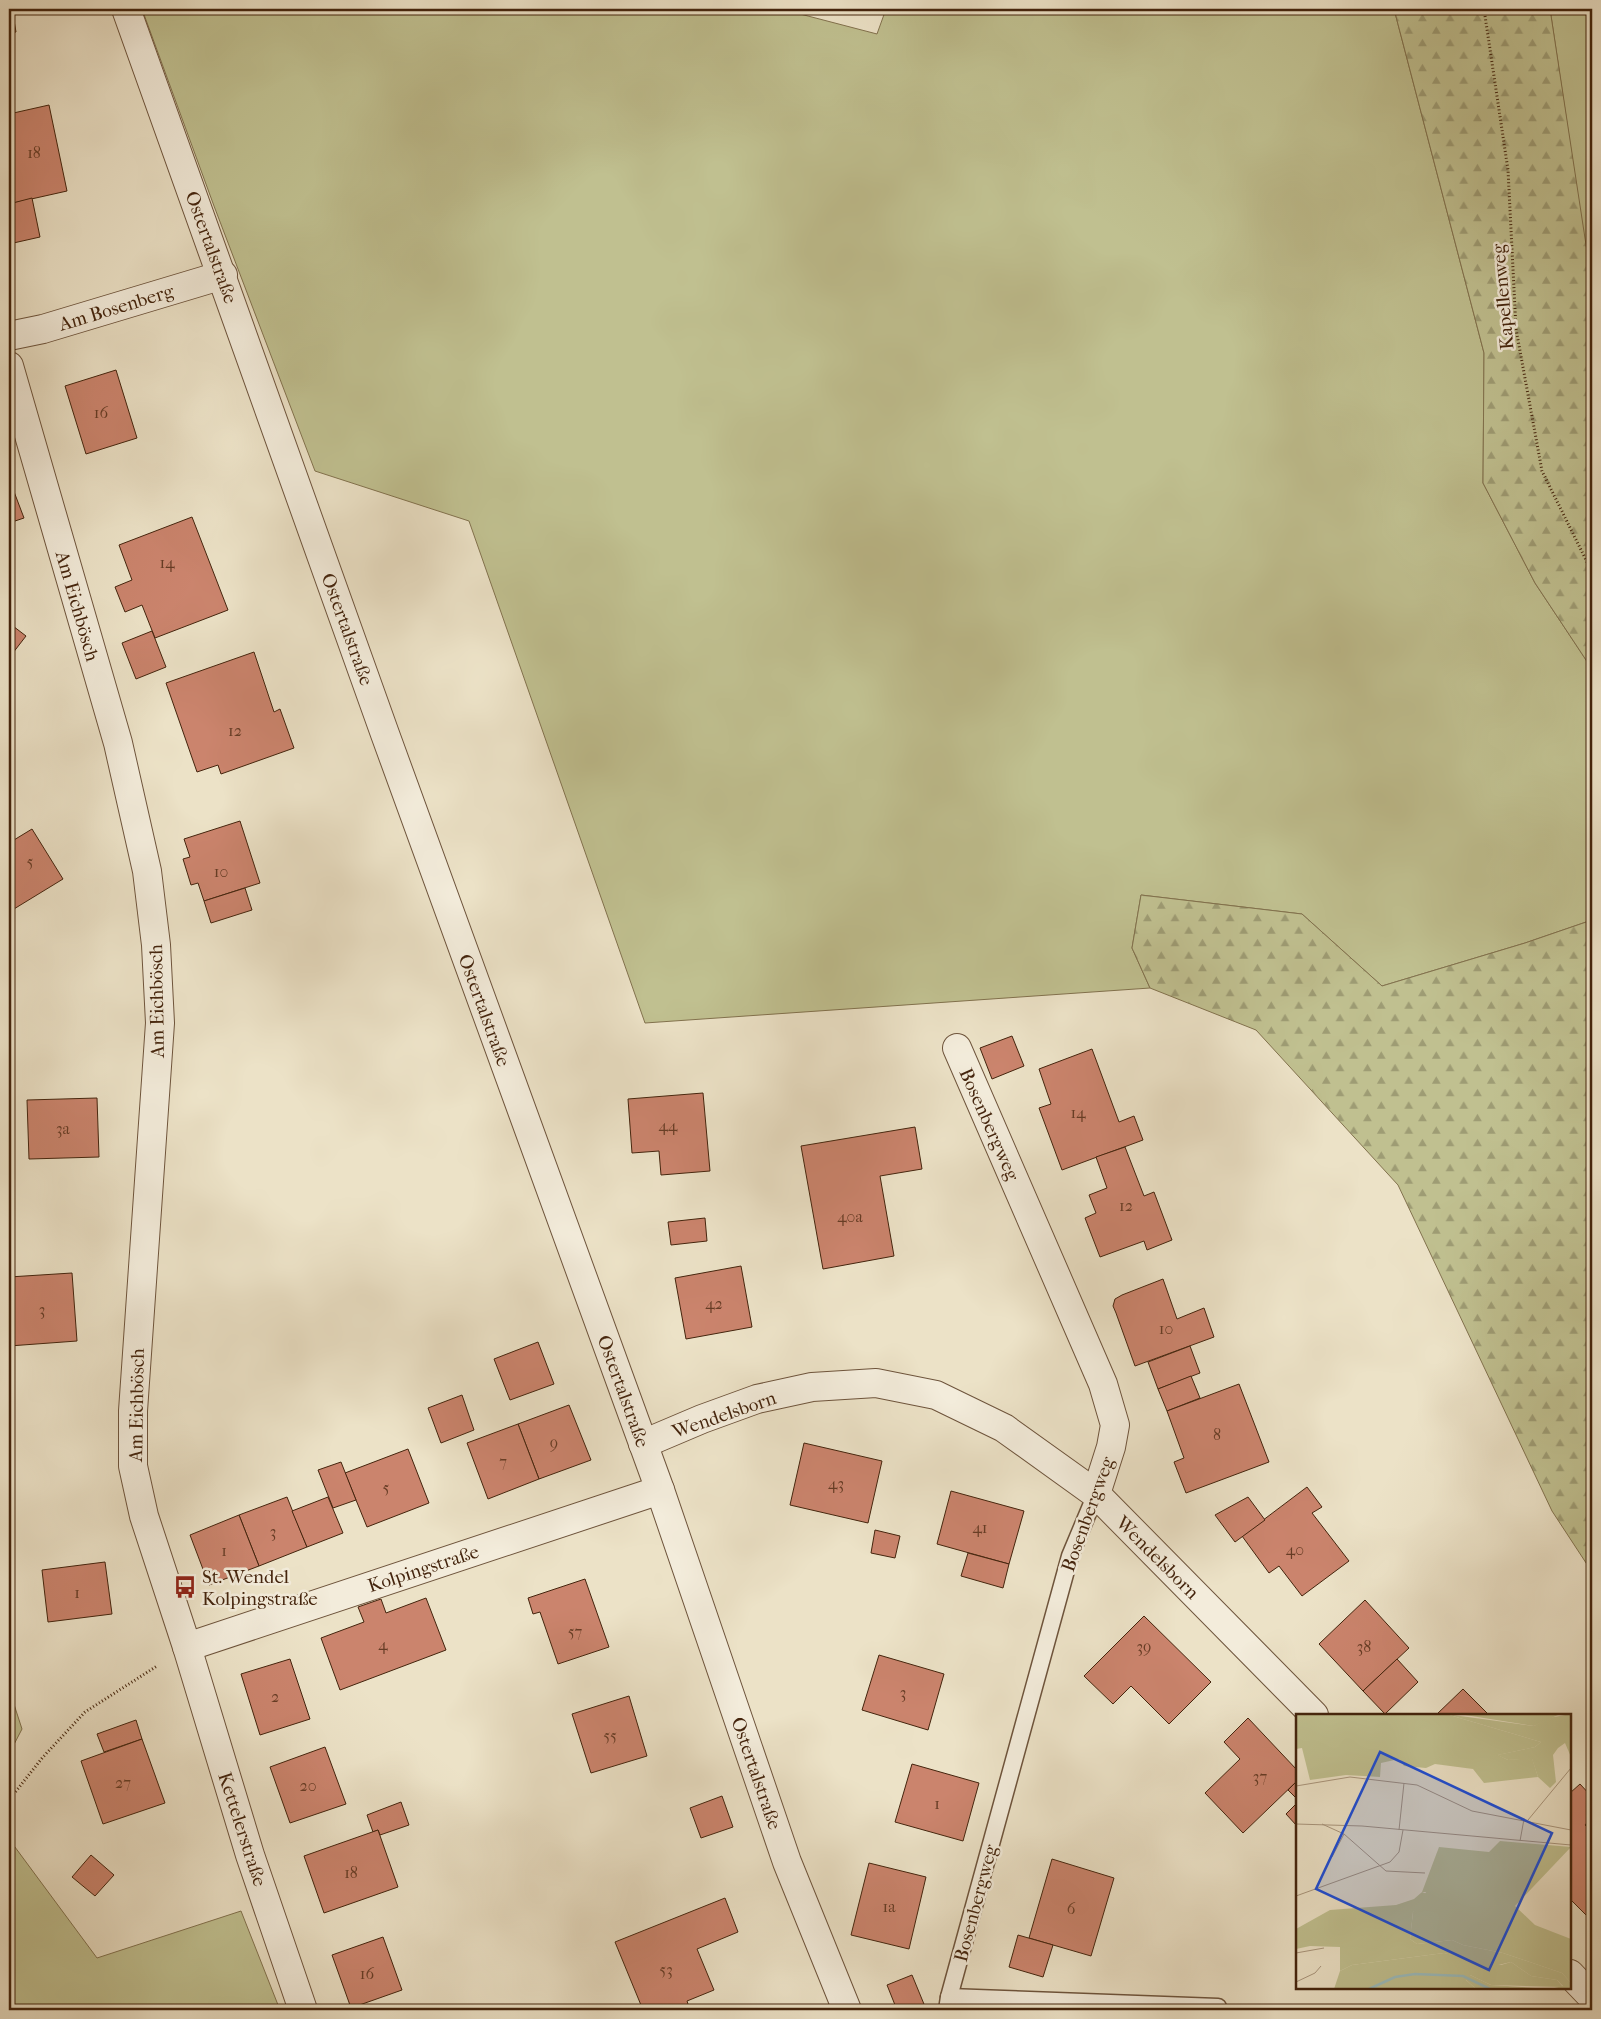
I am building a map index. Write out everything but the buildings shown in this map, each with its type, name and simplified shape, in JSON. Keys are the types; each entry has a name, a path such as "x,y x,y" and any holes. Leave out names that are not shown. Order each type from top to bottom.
{"street":[{"name":"Ostertalstraße","path":"126,9 389,744 660,1490 788,1862 847,2010"},
{"name":"Am Bosenberg","path":"9,336 43,329 222,275"},
{"name":"Am Eichbösch","path":"9,366 118,743 148,871 156,945 160,1023 132,1411 133,1466 144,1516 187,1647"},
{"name":"Bosenbergweg","path":"957,1048 1103,1384 1114,1425 1111,1447 1096,1494"},
{"name":"Wendelsborn","path":"643,1444 757,1399 812,1387 876,1383 936,1395 1004,1428 1096,1494 1313,1714"},
{"name":"Kolpingstraße","path":"187,1647 660,1490"},
{"name":"Kettelerstraße","path":"187,1647 250,1855 303,2010"},
{"path":"1571,1975 1592,1997"}],"lane":[{"name":"Bosenbergweg","path":"1096,1494 1070,1556 948,2003 1218,2007"}],"path":[{"name":"Kapellenweg","path":"1484,9 1508,170 1516,329 1542,471 1592,572"},
{"path":"9,1800 42,1757 85,1712 187,1647"},
{"path":"1218,2007 1378,2010"}],"green space":[{"path":"142,9 781,9 877,34 886,9 1394,9 1484,353 1483,483 1535,583 1592,669 1592,920 1525,943 1382,986 1302,914 1141,895 1132,948 1150,988 645,1023 469,521 315,471 214,206"},
{"path":"1394,9 1550,9 1592,284 1592,669 1535,583 1483,483 1484,353"},
{"path":"1550,9 1592,9 1592,284 1589,271"},
{"path":"1141,895 1302,914 1382,986 1525,943 1592,920 1592,1572 1552,1511 1398,1185 1256,1030 1150,988 1132,948"},
{"path":"9,1689 22,1729 9,1754"},
{"path":"9,1839 97,1958 241,1911 280,2010 9,2010"}],"place":[{"name":"St. Wendel Kolpingstraße","path":"185,1587"}]}
